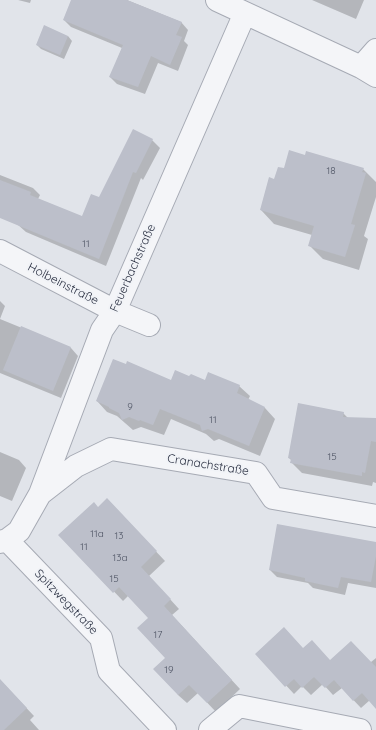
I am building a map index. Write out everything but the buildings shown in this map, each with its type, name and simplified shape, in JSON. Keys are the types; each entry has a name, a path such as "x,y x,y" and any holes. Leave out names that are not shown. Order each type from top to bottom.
{"street":[{"path":"217,0 369,71 376,50"},
{"name":"Feuerbachstraße","path":"4,541 19,531 40,494 102,330 115,311 245,13"},
{"name":"Holbeinstraße","path":"0,251 115,311 149,325"},
{"name":"Cranachstraße","path":"40,494 76,466 111,449 256,473 273,498 376,516"},
{"name":"Spitzwegstraße","path":"4,541 101,638 109,671 165,730"},
{"path":"210,730 240,706 360,730"}]}
